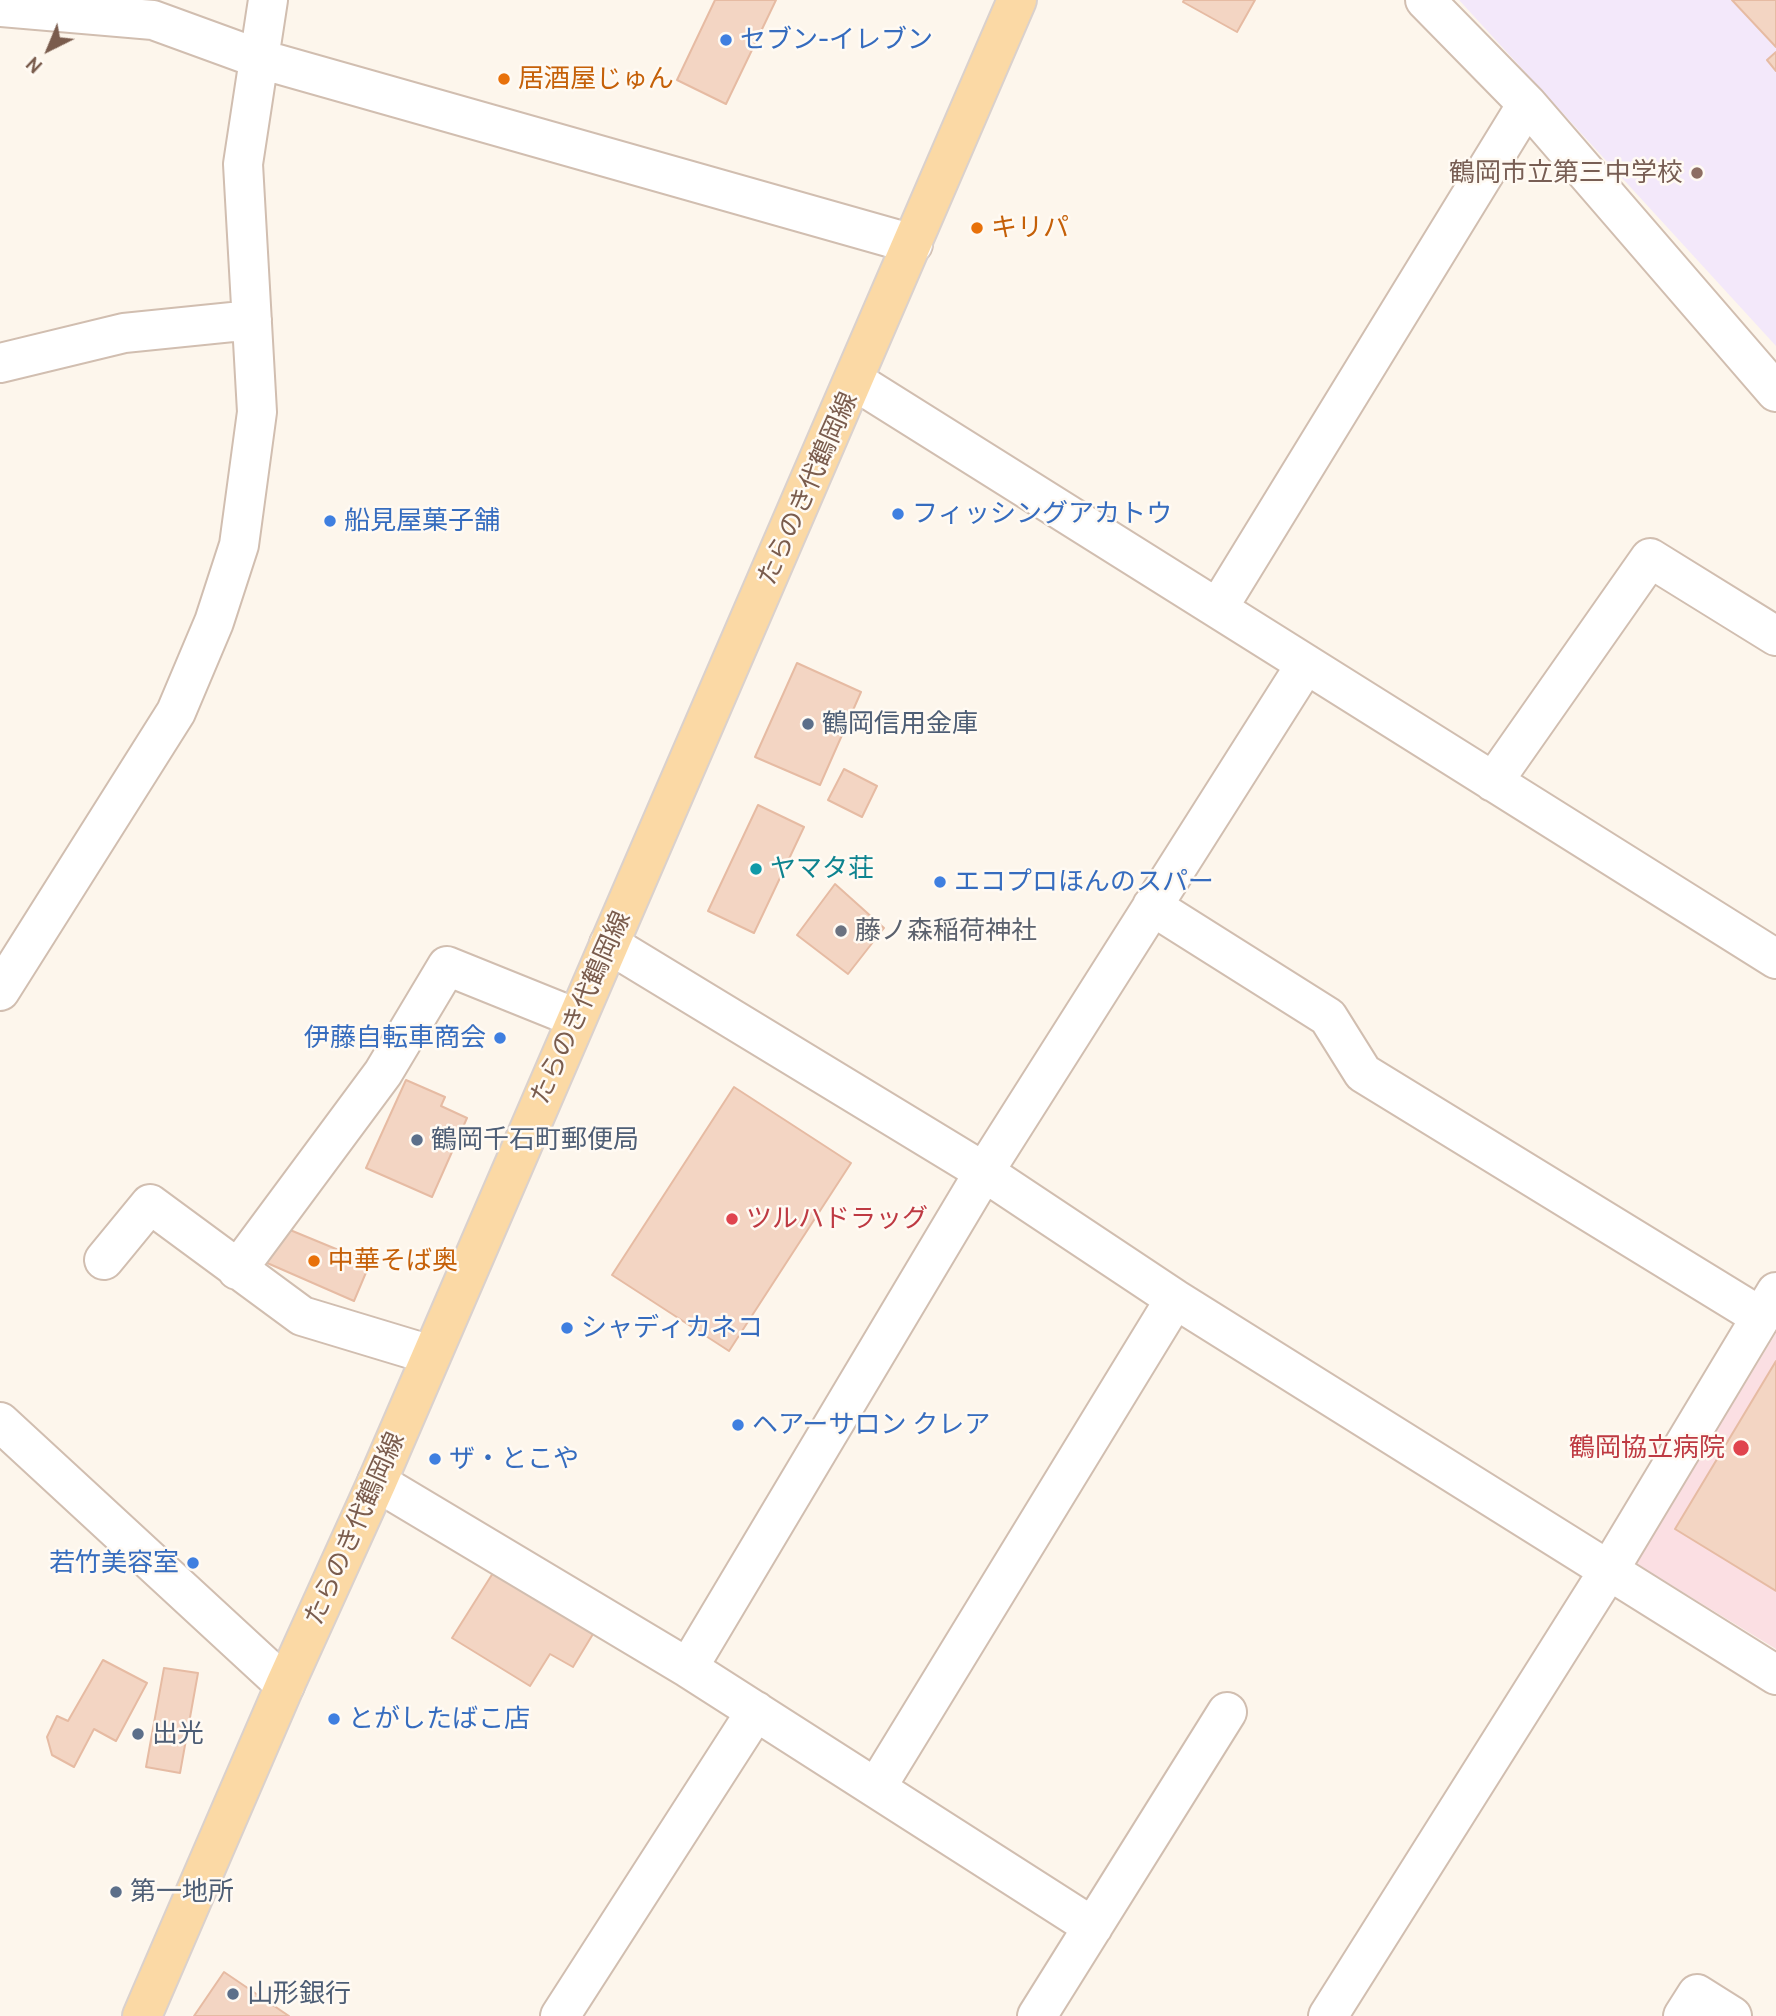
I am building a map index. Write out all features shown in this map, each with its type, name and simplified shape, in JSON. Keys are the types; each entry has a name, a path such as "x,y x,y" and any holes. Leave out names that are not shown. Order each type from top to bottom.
{"main road":[{"name":"たらのき代鶴岡線","path":"142,2016 855,381 1017,0"}],"street":[{"path":"0,991 176,712 214,622 239,545 257,412 243,164 268,0"},
{"path":"1425,0 1527,104 1776,392"},
{"path":"0,7 153,20 260,59 913,244"},
{"path":"1218,608 1527,104"},
{"path":"0,363 124,333 252,320"},
{"path":"855,381 1776,959"},
{"path":"1493,782 1650,558 1776,636"},
{"path":"688,1668 984,1172 1306,664"},
{"path":"1152,906 1328,1017 1363,1073 1769,1304 1609,1570 1328,2016"},
{"path":"609,944 984,1172 1175,1299 1776,1675"},
{"path":"237,1270 383,1073 447,966 576,1018"},
{"path":"104,1260 150,1204 302,1316 431,1356"},
{"path":"876,1788 1175,1299"},
{"path":"0,1422 285,1685"},
{"path":"377,1482 688,1668 1093,1927"},
{"path":"560,2016 756,1711"},
{"path":"1037,2016 1227,1712"},
{"path":"1683,2016 1697,1994 1732,2016"}],"shaded area":[{"name":"鶴岡市立第三中学校","path":"1459,0 1776,0 1776,346"},
{"name":"鶴岡協立病院","path":"1776,1333 1776,1649 1635,1563"}],"building":[{"name":"セブン-イレブン","path":"715,0 776,0 726,104 677,80"},
{"path":"1255,0 1237,32 1183,2"},
{"path":"1732,0 1776,0 1776,47"},
{"path":"1776,52 1776,71 1767,60"},
{"name":"鶴岡信用金庫","path":"797,663 861,692 820,785 755,757"},
{"path":"844,769 877,786 862,817 828,800"},
{"name":"ヤマタ荘","path":"758,805 804,827 754,933 708,911"},
{"name":"藤ノ森稲荷神社","path":"835,884 884,928 848,974 797,935"},
{"path":"406,1080 445,1097 441,1106 467,1118 432,1197 366,1168"},
{"name":"ツルハドラッグ","path":"734,1087 851,1163 729,1351 612,1275"},
{"name":"中華そば奥","path":"278,1225 370,1263 354,1301 258,1259"},
{"path":"1776,1361 1776,1591 1675,1529"},
{"path":"493,1573 593,1634 573,1667 550,1654 530,1686 452,1638"},
{"path":"103,1660 147,1683 116,1741 94,1729 74,1767 52,1755 47,1737 57,1716 68,1721"},
{"path":"164,1668 198,1673 180,1773 146,1767"},
{"name":"山形銀行","path":"224,1972 289,2016 194,2016"}],"place":[{"name":"セブン-イレブン","path":"726,40"},
{"name":"居酒屋じゅん","path":"504,79"},
{"name":"鶴岡市立第三中学校","path":"1697,173"},
{"name":"キリパ","path":"977,228"},
{"name":"フィッシングアカトウ","path":"898,514"},
{"name":"船見屋菓子舗","path":"330,521"},
{"name":"鶴岡信用金庫","path":"808,724"},
{"name":"ヤマタ荘","path":"756,869"},
{"name":"エコプロほんのスパー","path":"940,882"},
{"name":"藤ノ森稲荷神社","path":"841,931"},
{"name":"伊藤自転車商会","path":"500,1038"},
{"name":"鶴岡千石町郵便局","path":"417,1140"},
{"name":"ツルハドラッグ","path":"732,1219"},
{"name":"中華そば奥","path":"314,1261"},
{"name":"シャディカネコ","path":"567,1328"},
{"name":"ヘアーサロン クレア","path":"738,1425"},
{"name":"鶴岡協立病院","path":"1741,1448"},
{"name":"ザ・とこや","path":"435,1459"},
{"name":"若竹美容室","path":"193,1563"},
{"name":"とがしたばこ店","path":"334,1719"},
{"name":"出光","path":"138,1734"},
{"name":"第一地所","path":"116,1892"},
{"name":"山形銀行","path":"233,1994"}]}
